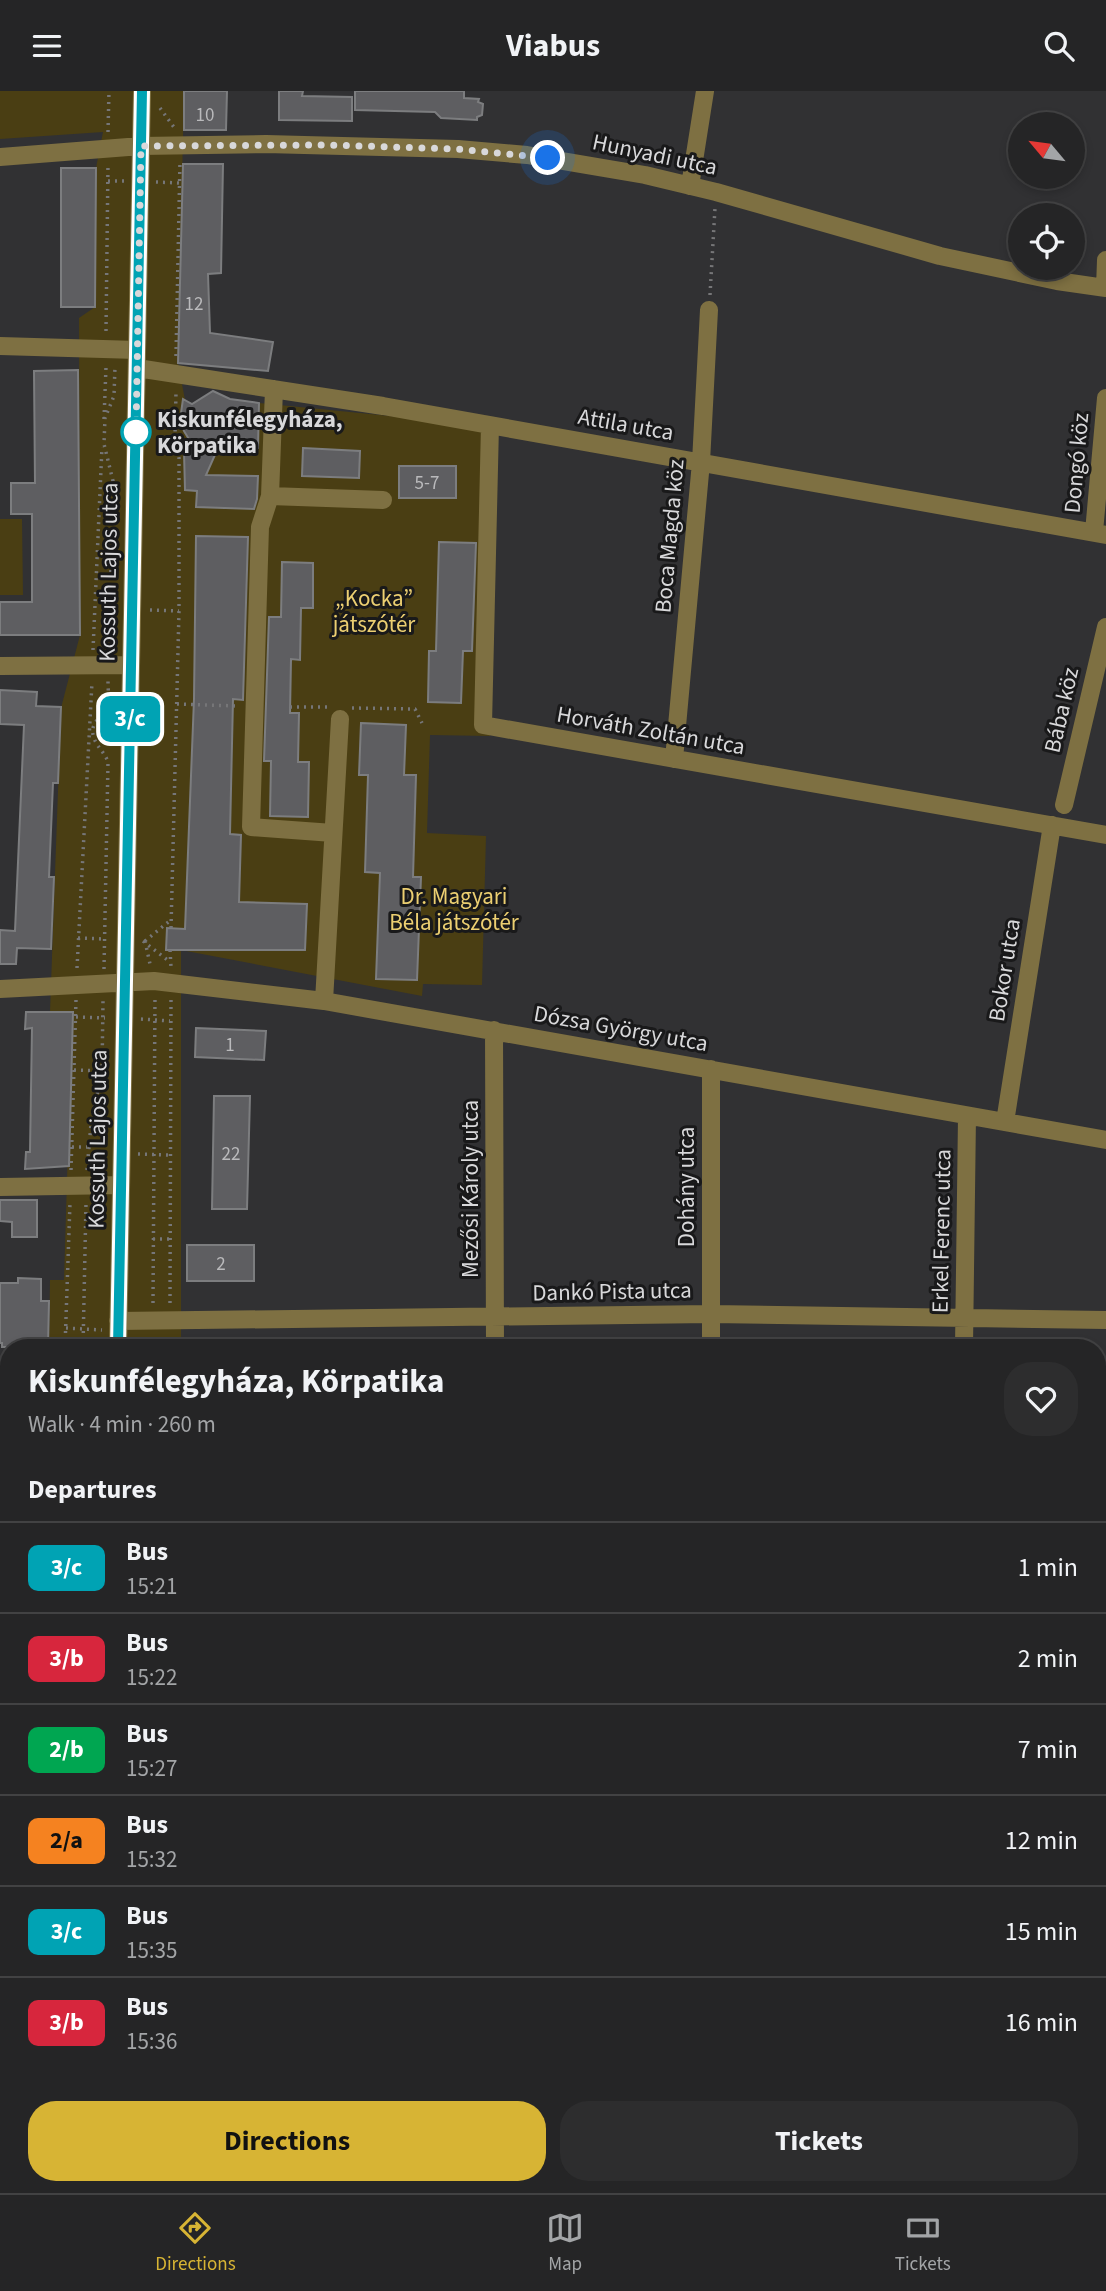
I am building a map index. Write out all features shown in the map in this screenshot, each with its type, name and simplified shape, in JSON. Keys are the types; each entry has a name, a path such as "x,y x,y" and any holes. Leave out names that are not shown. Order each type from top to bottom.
{"street":[{"path":"691,186 705,91"},
{"name":"Kossuth Lajos utca","path":"118,1339 141,146 150,94"},
{"name":"Hunyadi utca","path":"0,157 181,145 340,145 458,149 527,155 645,175 716,192 940,256 1057,281 1106,288"},
{"path":"1106,260 1106,288"},
{"name":"Boca Magda köz","path":"674,759 701,462 709,310"},
{"path":"0,347 137,349"},
{"name":"Attila utca","path":"137,368 490,425 1100,533"},
{"path":"274,389 270,496 260,527 251,827 333,833"},
{"name":"Dongó köz","path":"1100,533 1106,398"},
{"name":"Horváth Zoltán utca","path":"490,425 483,725 1106,835"},
{"path":"270,496 383,500"},
{"name":"Bába köz","path":"1064,804 1106,627"},
{"path":"0,666 131,665"},
{"path":"324,1001 339,711"},
{"name":"Bokor utca","path":"1004,1122 1052,825"},
{"name":"Dózsa György utca","path":"0,989 125,981 171,982 324,1001 1106,1140"},
{"name":"Mezősi Károly utca","path":"494,1030 495,1339"},
{"name":"Dohány utca","path":"711,1069 711,1339"},
{"name":"Erkel Ferenc utca","path":"964,1339 967,1115"},
{"path":"0,1187 121,1185"},
{"name":"Dankó Pista utca","path":"118,1321 711,1314 1106,1320"}],"path":[{"path":"66,1339 78,1186 102,1071 108,762 95,741 93,730 94,723 108,702 101,665 111,349 109,91"},
{"path":"150,94 178,133 181,145 175,436 179,458 177,704 171,929"},
{"path":"709,310 716,192"},
{"path":"83,1339 78,1186 72,1147 76,984 113,481 104,445 106,418 114,396 111,349"},
{"path":"177,704 255,706"},
{"path":"290,706 339,711 415,709 422,723"},
{"path":"171,963 145,941 172,919"},
{"path":"155,1339 161,1321 170,1239 170,950"},
{"path":"156,1020 153,1239 161,1321 167,1339"},
{"path":"74,1070 102,1071"},
{"path":"72,1147 87,1147"},
{"path":"153,1155 169,1155"},
{"path":"153,1239 170,1239"}],"green space":[{"path":"0,91 184,91 178,363 185,400 181,420 184,431 218,448 230,442 258,448 259,403 491,426 490,736 430,735 427,833 486,836 482,985 423,984 422,996 181,950 181,1339 49,1339 50,1280 64,1280 72,1012 50,1012 61,708 80,635 79,318 95,307 96,168 103,132 0,139"},
{"path":"0,519 22,519 23,595 0,595"}],"building":[{"path":"184,91 227,91 226,130 184,130"},
{"path":"279,91 303,91 302,96 352,97 352,121 279,120"},
{"path":"355,91 464,91 464,98 479,99 478,102 483,104 482,115 477,117 477,120 441,118 435,112 355,110"},
{"path":"183,164 223,164 221,273 208,274 210,333 273,342 268,371 178,363"},
{"path":"61,168 96,168 95,307 61,307"},
{"path":"78,370 80,635 0,635 0,602 32,602 32,514 11,514 11,483 35,483 34,371"},
{"path":"213,391 230,399 259,403 258,448 244,447 245,439 218,448 206,475 258,476 254,509 196,507 197,491 185,490 184,452 190,441 180,420 183,399 192,404"},
{"path":"303,448 360,451 359,478 302,476"},
{"path":"399,466 456,466 456,498 399,498"},
{"path":"196,536 248,537 243,700 233,699 230,834 241,835 239,902 307,904 305,950 166,950 167,928 185,929 194,699"},
{"path":"439,542 476,543 472,651 463,651 461,703 428,702 429,651 436,651"},
{"path":"282,562 313,563 313,608 301,608 300,660 291,659 290,713 299,713 298,762 309,762 308,817 270,816 271,761 264,761 269,617 281,617"},
{"path":"0,690 37,692 36,706 61,707 58,783 53,783 49,877 54,877 51,949 17,948 16,964 0,964 0,930 15,931 24,725 0,724"},
{"path":"361,723 406,725 404,775 416,775 413,877 421,877 417,980 376,979 380,873 365,872 368,775 359,775"},
{"path":"26,1012 73,1012 69,1166 25,1169 26,1152 30,1152 32,1028 25,1029"},
{"path":"196,1028 266,1031 264,1060 195,1057"},
{"path":"214,1096 250,1096 247,1209 212,1209"},
{"path":"0,1200 37,1200 37,1237 12,1237 12,1222 0,1221"},
{"path":"187,1245 254,1245 254,1281 187,1281"},
{"path":"18,1278 41,1279 41,1301 49,1301 48,1339 0,1339 0,1283 18,1283"}],"bus line":[{"name":"3/c","path":"118,1339 142,91"}],"place":[{"name":"Kiskunfélegyháza, Körpatika","path":"136,432"}],"route":[{"path":"136,432 141,146 327,145 458,149 548,158"}],"park label":[{"name":"„Kocka” játszótér","path":"374,611"},
{"name":"Dr. Magyari Béla játszótér","path":"454,909"}]}
